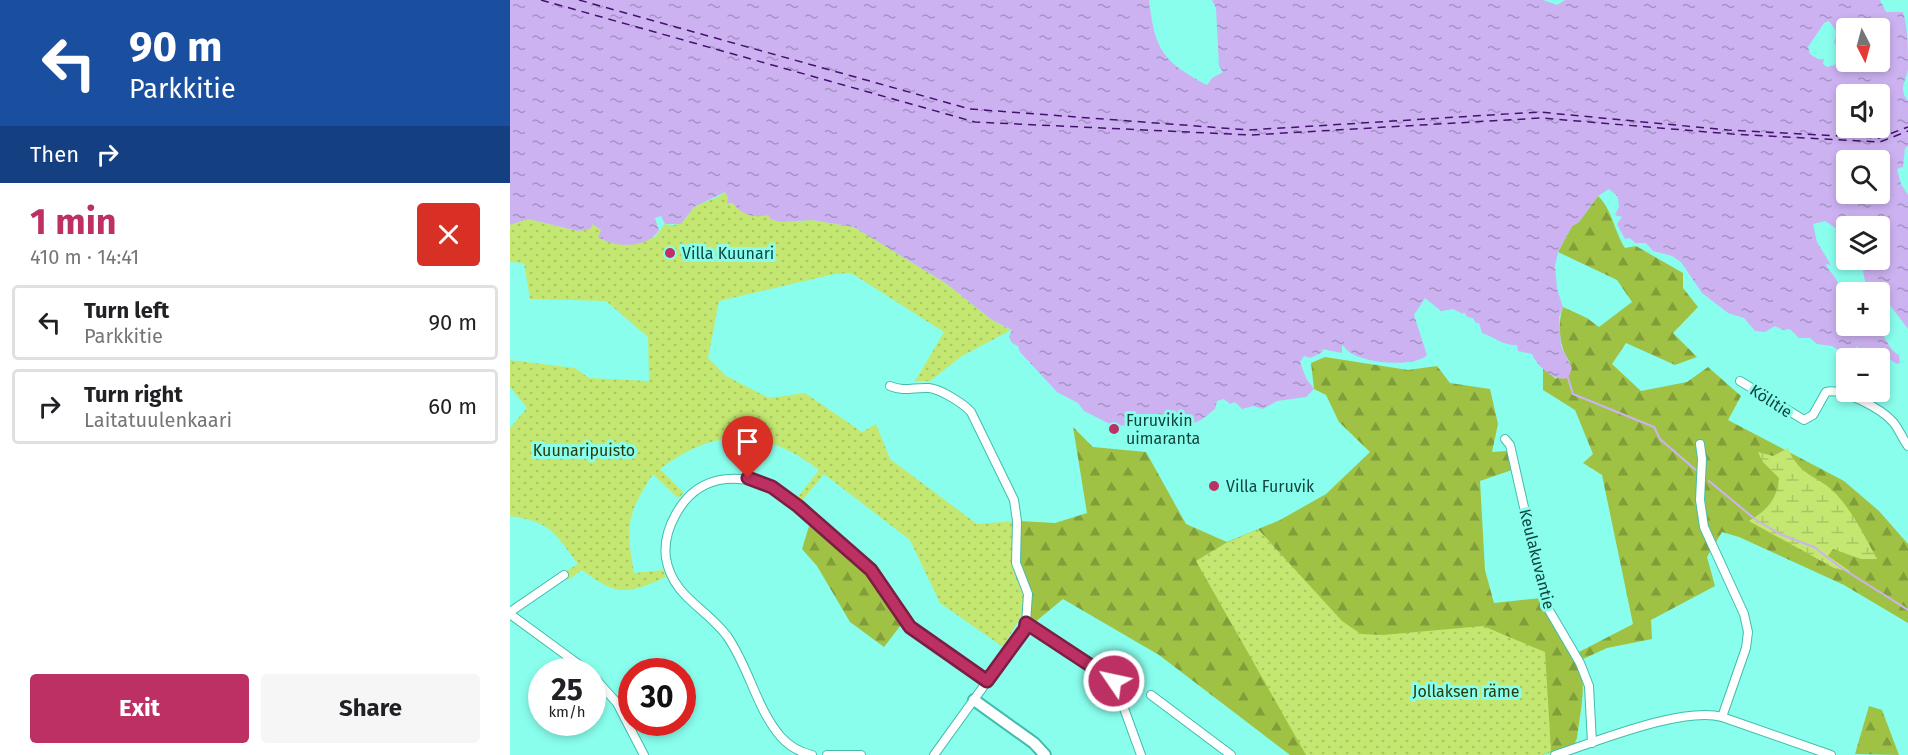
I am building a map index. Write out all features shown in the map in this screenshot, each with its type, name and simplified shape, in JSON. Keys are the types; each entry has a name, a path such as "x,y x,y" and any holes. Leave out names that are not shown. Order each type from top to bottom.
{"street":[{"name":"Kölitie","path":"1740,381 1804,420 1813,415 1826,392 1836,389 1844,392 1887,416 1908,446"},
{"path":"890,386 901,390 930,388 966,406 971,412 1014,500 1017,521 1016,564 1028,594 1025,629 934,755"},
{"name":"Keulakuvantie","path":"1505,439 1515,466 1546,605 1587,678 1591,704 1592,743"},
{"path":"1700,444 1702,459 1700,500 1704,527 1744,614 1748,632 1722,717"},
{"path":"812,755 789,746 775,729 726,635 683,595 670,573 665,546 673,519 686,499 706,484 733,478 748,478 772,487 786,496 871,570 910,627 987,681"},
{"path":"564,575 510,613 570,658"},
{"path":"1026,623 1114,681 1141,755"},
{"path":"606,691 617,703 644,755"},
{"path":"1151,695 1231,755"},
{"path":"975,700 1034,743 1045,755"},
{"path":"1555,755 1679,716 1703,714 1722,717 1783,741 1831,755"},
{"path":"826,755 861,755"}],"green space":[{"name":"Kuunaripuisto","path":"725,192 733,203 769,215 780,222 812,220 854,227 947,284 992,320 1011,330 962,356 930,381 915,381 944,332 851,273 834,274 719,301 708,358 726,376 769,398 805,393 862,432 876,424 890,459 977,524 1014,521 1013,566 1024,595 1022,614 1003,647 940,603 910,540 824,474 801,502 797,498 819,470 779,446 759,440 740,438 720,440 680,455 660,469 684,493 678,498 653,474 633,511 630,522 631,557 634,573 663,570 666,577 642,587 614,589 582,570 568,580 563,573 578,564 557,536 543,525 510,516 510,428 527,408 510,387 510,360 575,368 589,378 649,381 648,337 606,301 530,299 524,263 510,262 510,225 528,219 578,231 592,224 601,230 655,237 665,224 682,223 695,207"},
{"path":"1598,196 1607,207 1625,248 1636,246 1683,273 1683,288 1698,307 1673,333 1697,357 1675,365 1626,343 1612,364 1641,391 1687,382 1708,367 1741,396 1728,420 1844,481 1879,511 1908,544 1908,623 1844,585 1739,537 1722,532 1707,557 1715,586 1651,620 1652,639 1607,648 1583,659 1579,652 1633,624 1602,475 1583,463 1593,454 1575,410 1543,390 1543,368 1556,379 1570,362 1563,350 1560,336 1563,307 1587,318 1599,327 1632,302 1617,280 1558,252 1572,226 1579,222"},
{"path":"1325,357 1408,370 1437,366 1450,383 1490,389 1498,424 1492,452 1507,451 1512,470 1480,481 1485,570 1494,603 1541,598 1573,656 1583,683 1577,738 1574,745 1542,755 1290,755 1159,655 1063,599 1034,623 1022,586 1020,521 1055,523 1087,513 1073,427 1093,447 1146,452 1186,524 1227,542 1280,520 1326,494 1370,452 1339,422 1326,395 1314,389 1311,363"},
{"path":"1788,448 1804,471 1830,488 1843,502 1877,559 1861,559 1833,549 1828,556 1851,572 1834,568 1749,521 1770,504 1778,486 1779,478 1763,462 1758,452 1773,456"},
{"path":"809,526 866,571 901,625 884,647 850,622 817,566 802,549"},
{"name":"Jollaksen räme","path":"1258,529 1342,621 1361,634 1383,635 1483,626 1545,652 1551,751 1542,755 1306,755 1196,561 1224,544"},
{"path":"1869,706 1882,710 1899,755 1855,754"}],"water":[{"path":"510,0 1149,0 1154,31 1163,52 1180,69 1207,85 1212,78 1223,72 1219,66 1216,8 1212,0 1543,0 1557,5 1565,0 1880,0 1886,12 1903,12 1906,25 1908,69 1903,89 1908,101 1908,146 1905,148 1903,167 1897,169 1901,184 1908,195 1908,329 1890,305 1890,282 1865,282 1863,270 1890,270 1890,216 1836,216 1836,228 1825,221 1813,224 1817,242 1831,265 1826,264 1837,282 1836,336 1884,336 1891,348 1899,355 1900,363 1897,364 1890,360 1890,348 1859,348 1856,346 1856,348 1836,349 1817,344 1810,338 1799,338 1790,329 1783,330 1775,326 1765,332 1755,331 1744,318 1728,313 1702,293 1681,262 1672,256 1653,251 1646,243 1635,243 1630,238 1625,239 1617,224 1622,217 1615,215 1619,207 1618,197 1609,189 1598,196 1579,222 1572,226 1558,252 1555,266 1557,289 1563,307 1559,317 1561,346 1572,368 1568,378 1557,378 1547,372 1532,354 1518,351 1517,345 1502,342 1482,333 1479,323 1467,317 1464,312 1463,314 1453,309 1441,311 1425,298 1414,315 1427,355 1420,359 1410,362 1383,362 1358,357 1344,346 1342,346 1342,353 1322,349 1323,352 1310,358 1304,356 1300,362 1306,378 1314,389 1306,397 1277,401 1263,409 1253,406 1242,409 1235,402 1230,404 1224,399 1217,401 1215,409 1201,420 1181,429 1112,425 1084,411 1078,403 1057,392 1020,352 1018,346 1012,343 1009,337 1012,330 992,320 947,284 854,227 812,220 780,222 770,219 769,215 749,215 740,211 733,203 727,203 728,197 725,192 694,207 681,224 665,224 661,216 655,218 659,230 654,236 647,241 630,245 605,241 598,237 601,230 592,224 590,229 578,231 528,219 510,225"}],"waterway":[{"path":"1568,378 1573,394 1654,427 1660,439 1697,471"},
{"path":"1709,481 1756,520 1780,534 1814,547 1840,567 1908,610"}],"ferry route":[{"path":"541,0 975,122 1251,135 1541,118 1732,134 1880,142 1908,131"},
{"path":"579,0 970,109 1249,130 1539,112 1728,130 1879,138 1908,127"}],"place":[{"name":"Villa Kuunari","path":"670,253"},
{"name":"Furuvikin uimaranta","path":"1114,429"},
{"name":"Villa Furuvik","path":"1214,486"}],"route":[{"path":"748,478 772,487 798,506 879,578 910,627 987,681 1025,629 1026,623 1114,681"}]}
